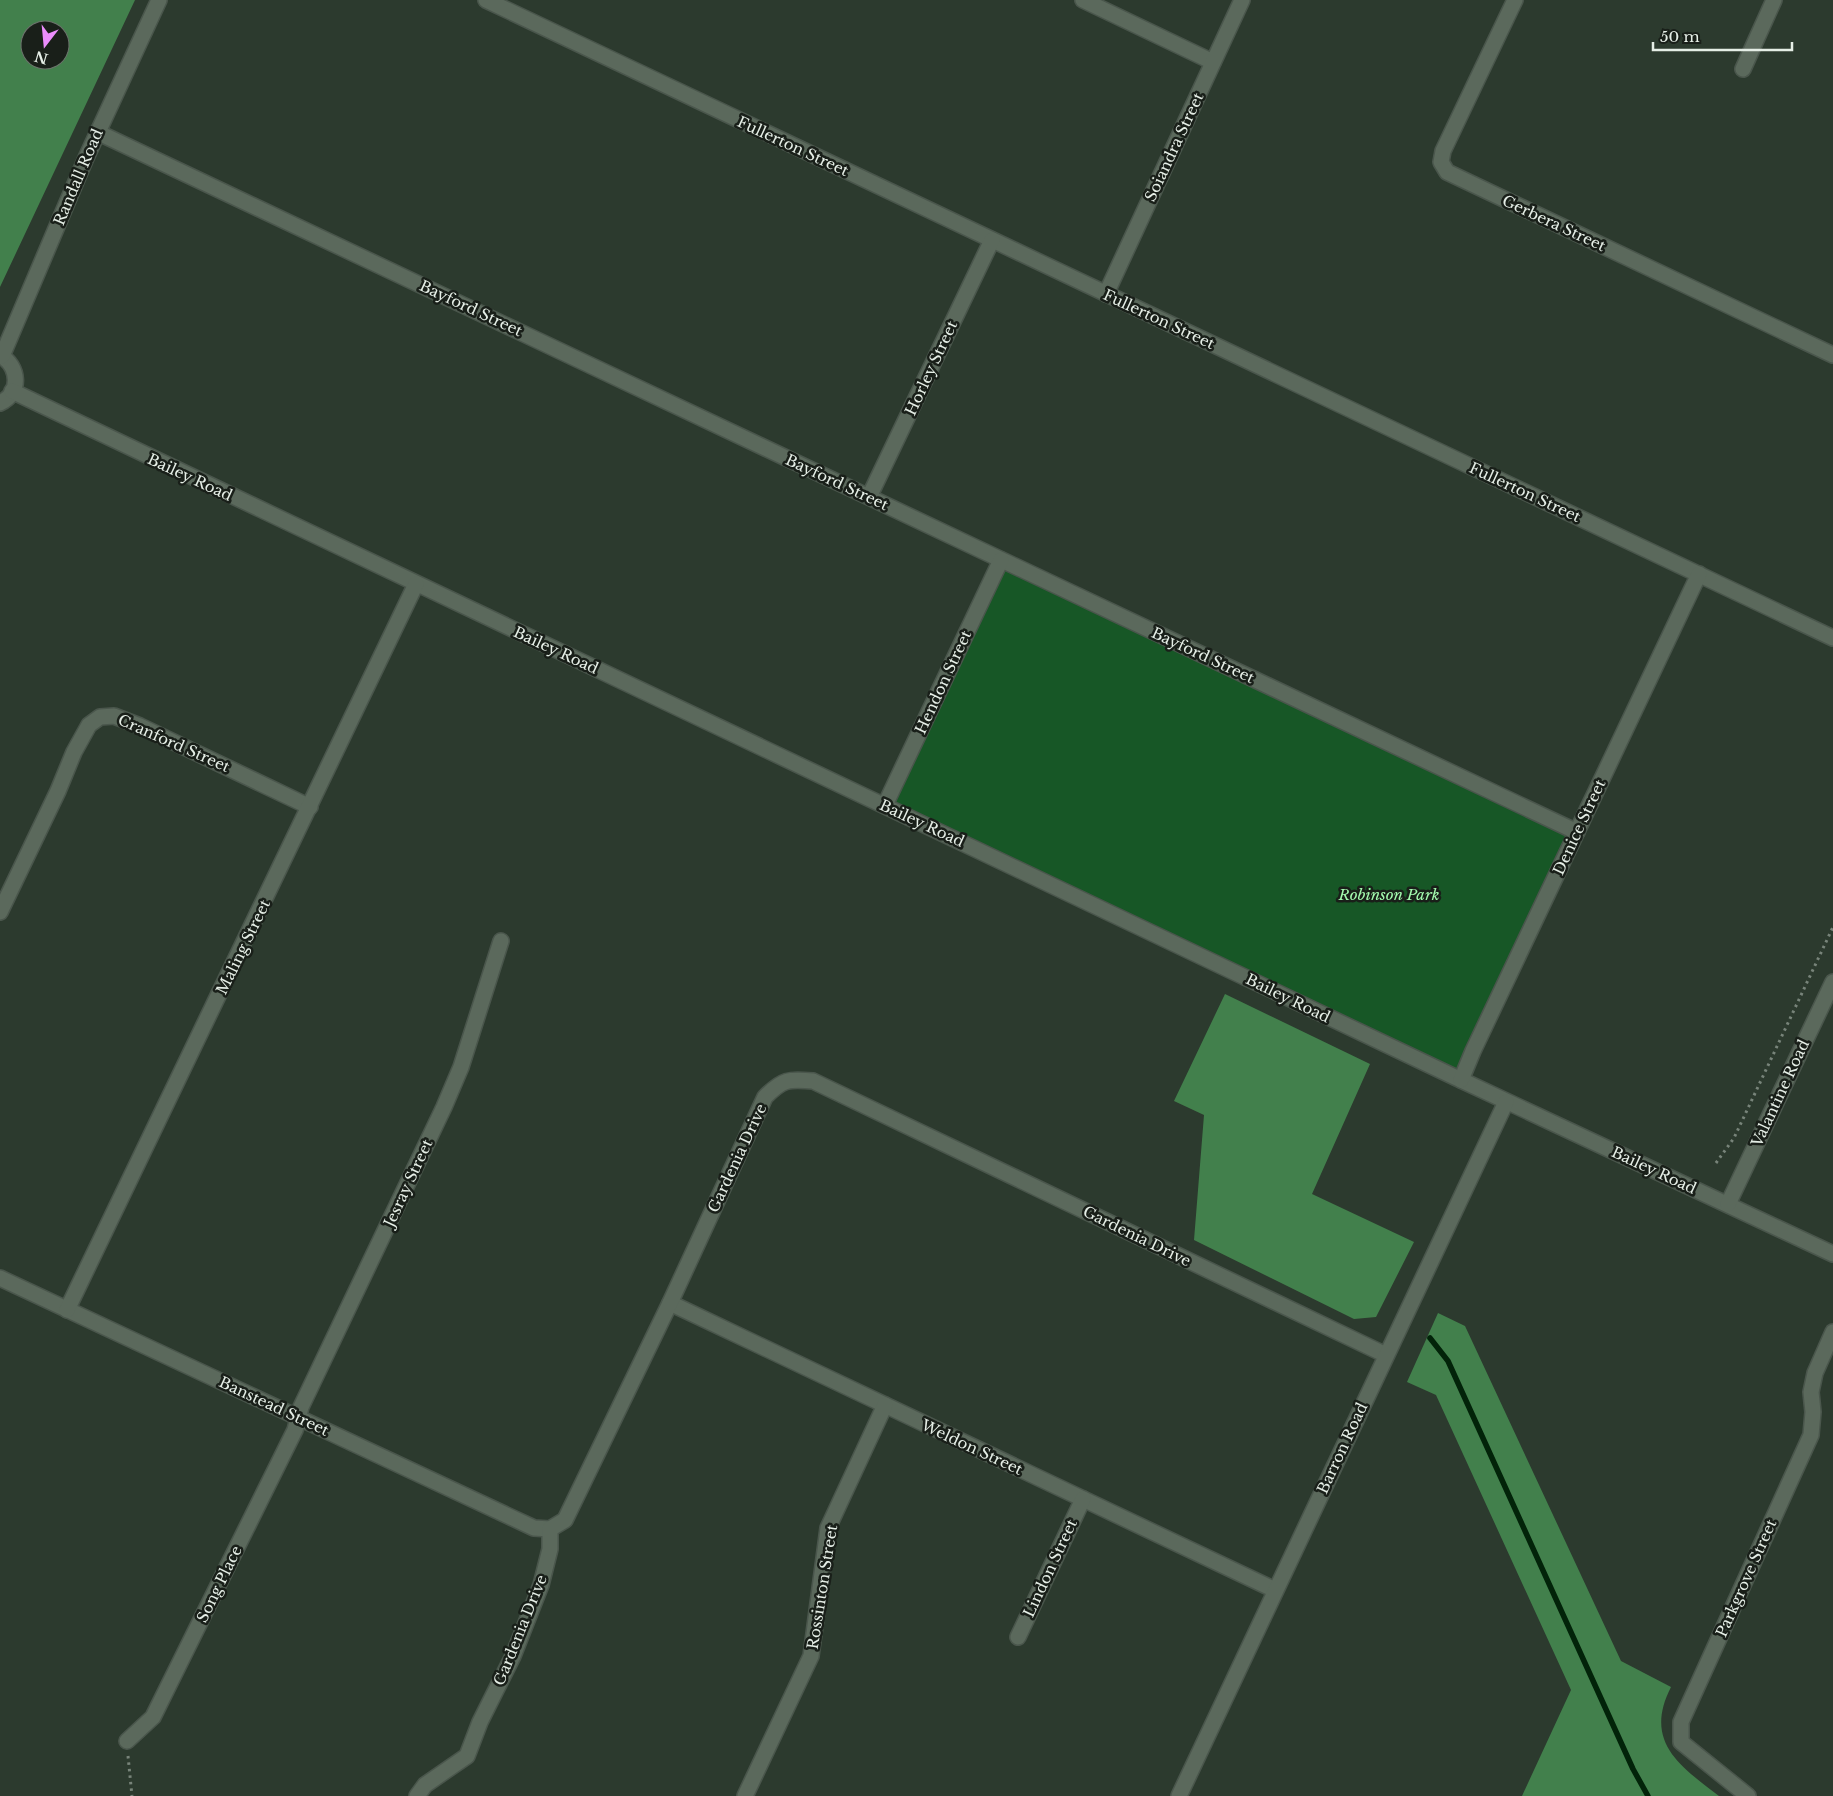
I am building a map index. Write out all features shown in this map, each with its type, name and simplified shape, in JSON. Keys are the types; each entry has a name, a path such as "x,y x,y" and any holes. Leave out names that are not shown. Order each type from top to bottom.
{"street":[{"name":"Randall Road","path":"12,391 16,378 14,369 1,356 97,132 159,0"},
{"name":"Fullerton Street","path":"486,0 1833,638"},
{"path":"1083,0 1213,62"},
{"name":"Soiandra Street","path":"1106,294 1242,0"},
{"name":"Gerbera Street","path":"1515,0 1443,151 1441,162 1447,172 1833,354"},
{"path":"1742,69 1774,0"},
{"name":"Bayford Street","path":"97,132 1577,832"},
{"name":"Horley Street","path":"869,497 992,240"},
{"path":"0,403 12,391"},
{"name":"Bailey Road","path":"12,391 1506,1102 1833,1254"},
{"name":"Hendon Street","path":"885,805 1001,560"},
{"name":"Denice Street","path":"1461,1080 1699,574"},
{"name":"Maling Street","path":"67,1310 416,584"},
{"name":"Cranford Street","path":"0,912 58,791 74,752 89,725 100,717 114,716 140,726 310,807"},
{"name":"Jesray Street","path":"298,1418 301,1407 444,1107 461,1067 500,941"},
{"name":"Valantine Road","path":"1728,1204 1833,982"},
{"name":"Gardenia Drive","path":"417,1796 425,1785 467,1756 480,1722 513,1656 541,1585 550,1549 550,1529 565,1520 670,1303 765,1097 778,1084 793,1080 813,1081 1386,1355"},
{"name":"Barron Road","path":"1179,1796 1506,1102"},
{"name":"Banstead Street","path":"0,1278 534,1528 550,1529"},
{"name":"Weldon Street","path":"670,1303 1275,1590"},
{"name":"Parkgrove Street","path":"1748,1796 1681,1742 1681,1722 1811,1435 1811,1392 1815,1373 1833,1332"},
{"name":"Rossinton Street","path":"745,1796 811,1656 828,1528 885,1406"},
{"name":"Song Place","path":"127,1741 154,1718 295,1430 298,1418"},
{"name":"Lindon Street","path":"1018,1637 1083,1499"}],"path":[{"path":"1716,1163 1734,1138 1833,927"},
{"path":"127,1741 132,1796"}],"green space":[{"path":"0,0 135,0 0,287"},
{"name":"Robinson Park","path":"1001,560 1577,832 1461,1080 885,805"},
{"path":"1225,994 1370,1064 1312,1194 1414,1242 1376,1317 1354,1319 1194,1240 1204,1115 1174,1101"},
{"path":"1438,1313 1465,1326 1621,1661 1671,1687 1663,1706 1661,1723 1664,1738 1670,1751 1679,1763 1719,1796 1522,1796 1571,1690 1436,1395 1407,1382"}],"waterway":[{"path":"1430,1338 1448,1361 1633,1769 1648,1796"}]}
